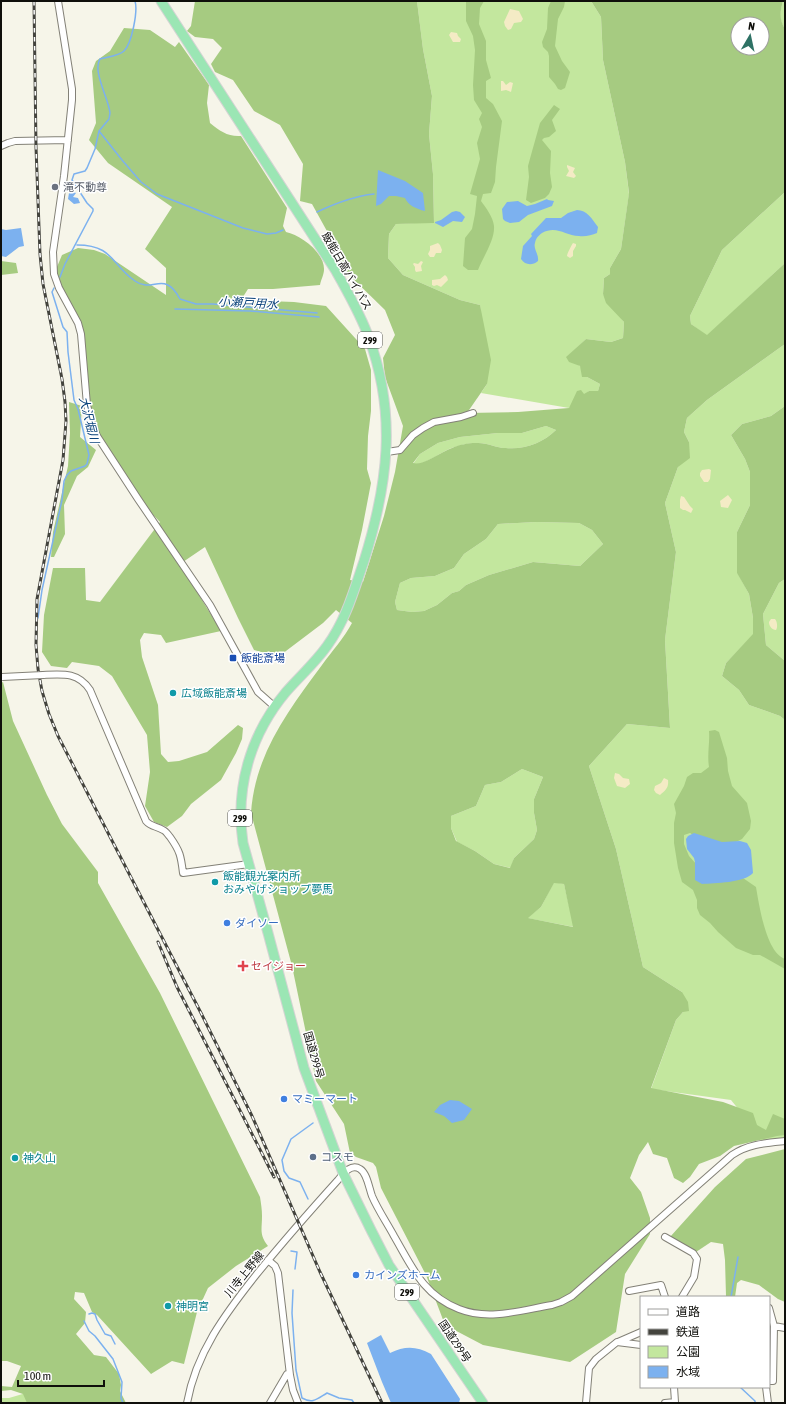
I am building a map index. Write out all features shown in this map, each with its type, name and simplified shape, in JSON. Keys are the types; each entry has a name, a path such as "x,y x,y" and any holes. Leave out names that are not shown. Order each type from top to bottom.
{"highway":[{"name":"飯能日高バイパス","path":"161,1 332,266 358,312 369,338 378,366 385,411 386,452 381,497 355,588 344,618 323,651 285,693 275,707"},
{"name":"国道299号","path":"275,707 270,713 256,740 249,759 243,782 241,798 241,831 304,1068 344,1173 371,1230 390,1265 483,1403"}],"street":[{"path":"58,1 72,89 72,100 64,176 53,248 54,274 59,288 78,323 81,334 87,405 91,421 101,443 210,605 258,692 275,707"},
{"path":"1,146 16,141 68,140"},
{"path":"386,452 400,450 413,435 434,422 462,417 473,413"},
{"path":"2,677 58,674 74,676 82,680 87,685 146,821 152,826 161,828 178,848 183,873 249,864"},
{"path":"344,1173 355,1167 363,1171 373,1198 422,1284 430,1292 458,1309 494,1315 552,1305 572,1296 646,1229 739,1150 749,1146 785,1141"},
{"name":"川寺上野線","path":"187,1403 195,1373 201,1357 212,1336 239,1297 268,1260 344,1173"},
{"path":"665,1237 693,1253 697,1259 694,1278 683,1296"},
{"path":"268,1260 275,1266 278,1273 290,1374 293,1390 298,1403"},
{"path":"629,1291 661,1284 665,1296"},
{"path":"770,1312 774,1326 773,1381 770,1381"},
{"path":"774,1326 785,1328"},
{"path":"586,1403 589,1368 596,1359 617,1342 640,1332"},
{"path":"617,1342 640,1345"},
{"path":"270,1403 287,1374 290,1374"},
{"path":"665,1403 675,1402 674,1388"},
{"path":"766,1388 768,1403"}],"green space":[{"path":"195,1 417,1 423,49 432,96 429,134 433,174 434,223 396,224 389,234 388,258 403,275 460,300 480,305 491,360 487,384 467,413 518,412 569,408 577,391 581,390 584,394 589,391 598,391 600,384 587,377 582,377 580,366 569,362 566,357 586,339 611,342 623,338 624,322 606,303 603,294 604,278 610,274 610,268 621,249 629,193 625,162 603,60 601,17 591,1 783,1 781,15 785,29 785,192 722,250 690,316 691,324 707,335 785,263 785,344 707,400 687,418 684,432 689,442 690,458 678,467 665,503 676,552 665,640 670,728 627,724 589,766 616,849 643,967 682,992 688,1002 689,1011 683,1012 676,1020 651,1088 723,1102 753,1113 757,1125 766,1130 773,1114 785,1119 785,1135 734,1146 720,1156 699,1164 690,1177 683,1183 674,1178 667,1158 653,1154 648,1142 639,1155 630,1178 641,1192 650,1218 650,1234 625,1274 616,1332 570,1362 483,1345 445,1325 426,1275 381,1188 376,1167 373,1163 356,1157 350,1153 344,1124 316,1081 292,966 251,813 259,771 275,734 297,699 342,639 352,623 336,610 323,623 282,654 265,653 254,650 205,547 180,564 221,631 166,643 161,635 144,633 140,640 142,657 158,705 161,754 168,762 179,761 207,752 238,725 243,728 242,739 221,780 191,804 182,816 167,827 154,822 145,806 150,772 147,735 112,676 99,666 72,662 67,668 51,666 42,652 44,615 53,568 85,568 86,600 100,602 160,522 138,499 91,421 81,334 54,274 62,255 78,248 94,250 105,254 166,295 166,268 145,249 172,207 108,163 89,140 96,123 92,71 96,61 110,51 124,28 150,30 175,47 179,42 209,85 207,103 210,123 224,133 232,136 241,136 287,208 283,226 286,232 305,241 321,257 324,273 320,285 273,289 248,289 241,300 294,302 326,306 365,349 371,370 371,411 368,436 367,469 371,483 350,580 363,582 384,516 395,472 403,426 385,377 383,358 395,335 385,310 342,268 328,233 312,204 300,201 303,164 280,125 254,111 233,80 215,72 211,64 222,48 213,39 195,37 187,31 191,26","holes":["546,426 556,430 545,439 526,447 502,448 480,443 466,444 447,450 427,461 413,463 420,454 438,443 460,437 498,433 522,433","536,522 579,523 592,530 603,544 580,566 533,562 489,575 466,585 459,591 452,593 437,605 424,611 412,612 397,610 395,602 400,583 411,578 435,576 454,568 464,554 486,539 498,524","522,769 543,777 534,799 534,813 537,830 534,839 514,858 510,868 494,864 475,851 456,841 451,828 451,816 476,806 485,785 501,782","554,883 564,884 573,927 528,918 541,907"]},
{"path":"417,1 591,1 601,17 603,60 625,162 629,194 621,249 610,268 610,274 604,278 603,294 624,322 623,338 611,342 586,339 567,357 580,366 587,377 600,384 598,391 589,391 569,408 481,393 487,384 480,305 460,300 403,275 388,258 389,234 396,224 434,222 433,174 429,134 432,96 423,49"},
{"path":"466,1 484,1 480,8 479,24 486,41 486,60 491,78 486,81 486,98 493,104 502,121 495,182 491,193 483,194 481,201 492,219 494,231 491,243 478,270 468,270 463,266 465,238 472,229 475,214 477,196 470,194 480,159 477,143 482,127 479,119 482,113 474,100 473,85 475,50 473,36 466,21"},
{"path":"551,1 565,1 564,7 558,19 555,46 562,61 570,72 565,88 561,90 558,89 549,77 549,56 548,52 543,47 542,42 547,29 548,8"},
{"path":"783,1 785,1 785,29 781,22 780,15"},
{"path":"554,105 560,109 552,120 556,131 549,137 542,140 551,151 550,173 552,187 549,194 545,198 531,203 526,200 529,177 528,166 540,123"},
{"path":"785,192 785,263 707,336 691,324 690,316 722,250"},
{"path":"1,261 16,263 18,273 1,275"},
{"path":"785,344 785,406 771,416 742,424 731,435 745,459 750,472 750,505 737,532 737,572 749,594 753,618 753,635 726,663 722,676 739,690 749,705 780,716 785,720 785,1143 764,1145 752,1126 731,1100 651,1089 676,1020 683,1012 682,992 643,967 616,849 589,766 627,724 670,728 665,640 676,552 665,503 689,442 684,432 687,418 707,400"},
{"path":"69,402 82,406 80,437 96,450 88,467 77,476 64,505 65,534 54,557 51,557 53,532 68,466 70,433"},
{"path":"785,406 785,579 779,583 763,614 766,645 785,661 785,720 780,716 749,705 739,690 722,676 726,663 753,634 753,618 749,594 737,573 737,532 750,505 750,472 745,459 731,435 742,424 771,416"},
{"path":"546,426 556,430 545,439 526,447 502,448 480,443 468,444 450,449 424,462 413,464 420,454 438,443 460,437 498,433 522,433"},
{"path":"536,522 579,523 592,530 603,544 580,566 533,562 489,575 466,585 459,591 452,593 437,605 424,611 412,612 397,610 395,602 400,583 411,578 435,576 454,568 464,554 486,539 498,524"},
{"path":"785,579 785,661 766,645 763,614 779,583"},
{"path":"3,682 13,721 47,795 62,824 98,872 98,883 160,993 260,1197 262,1232 263,1238 268,1246 236,1266 208,1288 197,1312 184,1364 172,1361 151,1374 97,1315 92,1312 84,1293 75,1292 74,1299 86,1312 85,1323 76,1334 94,1355 106,1357 119,1374 121,1385 120,1391 126,1403 27,1403 23,1394 11,1390 1,1391 1,1386 12,1387 21,1366 7,1361 1,1361 1,683"},
{"path":"715,730 719,732 727,758 728,771 732,786 747,803 751,821 750,829 742,839 726,847 699,839 690,833 684,835 684,844 689,856 697,865 743,878 756,887 764,927 773,948 778,955 785,959 785,969 760,955 753,955 736,948 700,915 693,890 682,882 674,843 674,823 676,813 674,804 684,786 687,777 693,773 701,773 709,767 709,731"},
{"path":"522,769 543,777 534,799 534,813 537,830 534,839 514,858 511,868 494,864 475,851 457,842 451,828 451,816 476,806 485,785 501,782"},
{"path":"554,882 564,884 574,927 527,918 541,907"},
{"path":"785,1149 785,1302 778,1299 759,1285 741,1280 737,1283 735,1296 726,1296 723,1244 711,1242 696,1252 670,1237 715,1187 746,1159"},
{"path":"26,1393 31,1403 1,1403 1,1398 9,1398"}],"sand":[{"path":"510,9 519,11 523,19 521,22 514,23 511,29 508,30 504,22"},
{"path":"451,32 457,33 461,39 460,42 453,42 449,35"},
{"path":"501,81 503,81 506,85 510,82 513,83 511,92 506,90 501,91"},
{"path":"567,165 575,168 573,172 576,176 574,178 566,176 569,171"},
{"path":"438,243 442,250 441,253 436,253 434,257 430,257 428,254 430,246"},
{"path":"573,243 576,244 576,246 573,251 573,256 570,258 567,255"},
{"path":"421,261 423,262 421,266 422,271 416,272 413,264 418,264"},
{"path":"445,275 448,280 441,287 432,285 432,280 440,279"},
{"path":"702,470 711,470 710,479 708,482 704,482 700,476 700,473"},
{"path":"728,495 732,500 728,508 721,507 720,501"},
{"path":"681,496 684,497 693,509 691,513 680,508"},
{"path":"771,619 775,619 776,621 776,630 772,629 770,625 769,622"},
{"path":"615,773 619,774 623,778 629,779 630,784 625,788 617,786 614,778"},
{"path":"664,778 668,780 668,785 665,791 660,795 654,790 655,786 661,783"}],"water":[{"path":"378,170 405,181 423,193 425,211 408,203 405,198 396,196 389,196 381,204 376,206"},
{"path":"70,187 73,192 76,193 73,197 78,198 80,203 74,204 68,199"},
{"path":"547,199 554,201 552,206 528,215 519,222 510,223 503,219 502,209 507,202 518,201 527,206"},
{"path":"581,210 591,218 598,227 597,233 588,236 574,236 557,230 547,231 539,235 535,241 538,261 536,263 527,264 521,259 523,246 532,236 531,234 546,218 561,218 568,213"},
{"path":"452,212 460,212 465,217 462,222 453,221 443,227 435,223"},
{"path":"21,228 24,246 19,247 6,257 1,256 1,229 6,230"},
{"path":"694,833 722,842 740,841 747,843 751,850 753,873 743,879 729,882 702,884 695,880 695,862 694,858 687,849 686,839"},
{"path":"450,1100 459,1101 472,1109 464,1120 452,1123 444,1116 434,1112 440,1105"},
{"path":"381,1335 390,1353 406,1348 415,1348 431,1354 460,1399 459,1403 391,1403 367,1343"}],"waterway":[{"name":"大沢堀川","path":"60,277 65,264 93,211 72,180 74,174 85,171 87,168 95,149 99,131 109,119 109,107 99,78 98,64 100,59 119,54 127,47 134,27 136,12 135,1"},
{"path":"99,131 141,182 157,194 243,228 267,234 276,233 283,230"},
{"path":"317,212 345,200 374,194"},
{"path":"77,245 98,248 105,252 127,275 135,281 147,285 169,285 180,299 196,304 213,304 317,313"},
{"name":"大沢堀川","path":"38,618 42,590 62,500 64,481 71,471 87,464 89,455 78,409 74,400 67,332 63,327 52,292 54,288"},
{"name":"小瀬戸用水","path":"175,309 250,311 319,317"},
{"path":"308,1199 300,1182 289,1178 284,1171 282,1160 291,1139 313,1123"},
{"path":"291,1251 297,1252 295,1269"},
{"path":"731,1296 738,1257"},
{"path":"293,1290 292,1313 296,1370 302,1398 312,1401 327,1393 339,1398 352,1400 354,1403"},
{"path":"89,1314 95,1314 105,1334 111,1336 115,1344"},
{"path":"84,1321 89,1331 95,1336 113,1359 122,1382 121,1398 123,1403"},
{"path":"741,1388 755,1401 755,1403"}],"railway":[{"path":"34,1 36,147 40,254 43,284 62,379 66,421 63,460 37,599 36,645 42,691 58,736 201,1013 252,1116 320,1272 382,1403"},
{"path":"158,942 177,987 274,1177"}],"place":[{"name":"滝不動尊","path":"55,187"},
{"name":"飯能斎場","path":"233,658"},
{"name":"広域飯能斎場","path":"173,693"},
{"name":"飯能観光案内所 おみやげショップ夢馬","path":"215,882"},
{"name":"ダイソー","path":"227,923"},
{"name":"セイジョー","path":"243,966"},
{"name":"マミーマート","path":"284,1099"},
{"name":"コスモ","path":"313,1157"},
{"name":"神久山","path":"15,1158"},
{"name":"カインズホーム","path":"356,1275"},
{"name":"神明宮","path":"168,1306"}]}
